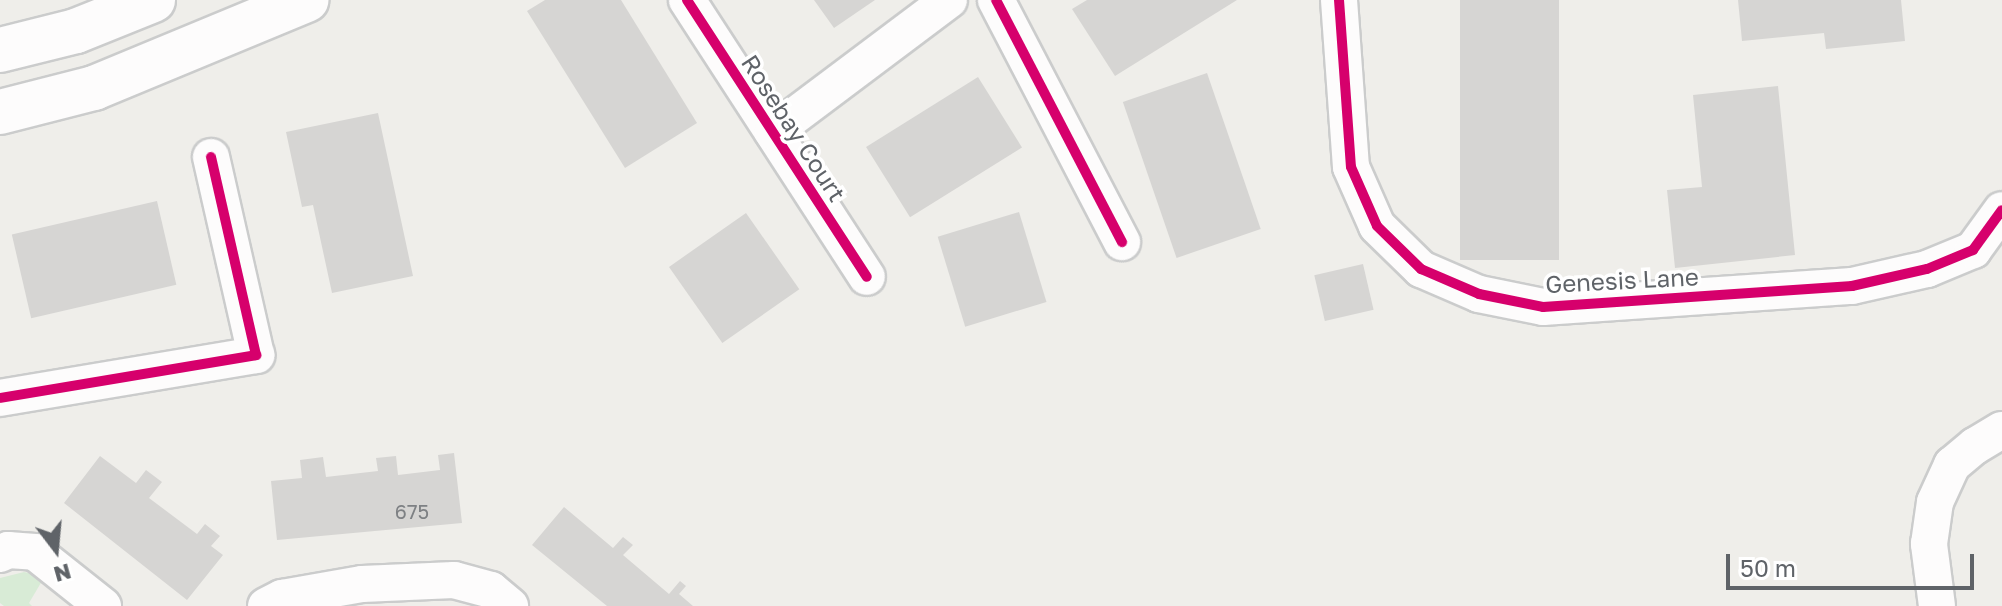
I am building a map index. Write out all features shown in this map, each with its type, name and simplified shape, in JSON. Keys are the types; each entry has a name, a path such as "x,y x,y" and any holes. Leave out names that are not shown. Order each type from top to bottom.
{"main road":[{"path":"0,50 76,31 153,0"},
{"path":"0,112 94,88 306,0"}],"street":[{"name":"Rosebay Court","path":"687,0 867,277"},
{"name":"Rosebay Court","path":"773,132 949,0"},
{"path":"996,0 1122,242"},
{"name":"Genesis Lane","path":"1339,0 1351,167 1377,226 1421,269 1479,294 1543,307 1852,286 1927,269 1973,250 2002,210"},
{"path":"0,398 256,355 211,157"},
{"path":"1937,606 1929,544 1935,502 1952,465 2002,430"},
{"path":"0,554 8,550 35,552 103,606"},
{"path":"266,606 282,598 362,584 454,580 491,590 510,606"}],"green space":[{"path":"24,572 38,575 42,581 29,603 32,606 4,606 0,603 0,578"}],"building":[{"path":"545,0 621,0 697,123 625,168 527,11"},
{"path":"814,0 875,0 834,28"},
{"path":"1087,0 1237,0 1115,76 1072,9"},
{"path":"1460,0 1559,0 1559,260 1460,260"},
{"path":"1738,0 1901,0 1905,41 1826,49 1824,33 1742,41"},
{"path":"1207,73 1261,229 1177,258 1123,102"},
{"path":"978,77 1022,147 910,217 866,147"},
{"path":"1778,86 1795,255 1675,268 1667,190 1702,187 1693,95"},
{"path":"378,113 413,276 332,293 313,205 302,207 286,132"},
{"path":"157,201 176,285 31,318 12,235"},
{"path":"1019,212 1046,302 965,327 938,237"},
{"path":"746,213 799,289 722,343 669,267"},
{"path":"1363,264 1374,310 1325,321 1314,275"},
{"path":"454,453 462,523 277,540 271,481 302,478 300,460 323,457 326,477 378,471 376,458 396,456 398,475 440,470 438,455"},
{"path":"100,456 136,483 146,470 162,482 149,498 197,534 205,524 220,536 211,546 223,555 187,600 64,503"},
{"path":"564,507 613,548 623,537 633,545 623,555 669,594 680,581 686,586 679,594 693,606 607,606 532,545"}],"cycle path":[{"path":"687,0 867,277"},
{"path":"996,0 1122,242"},
{"path":"1339,0 1351,167 1377,226 1421,269 1479,294 1543,307 1852,286 1927,269 1973,250 2002,210"},
{"path":"0,398 256,355 211,157"}]}
